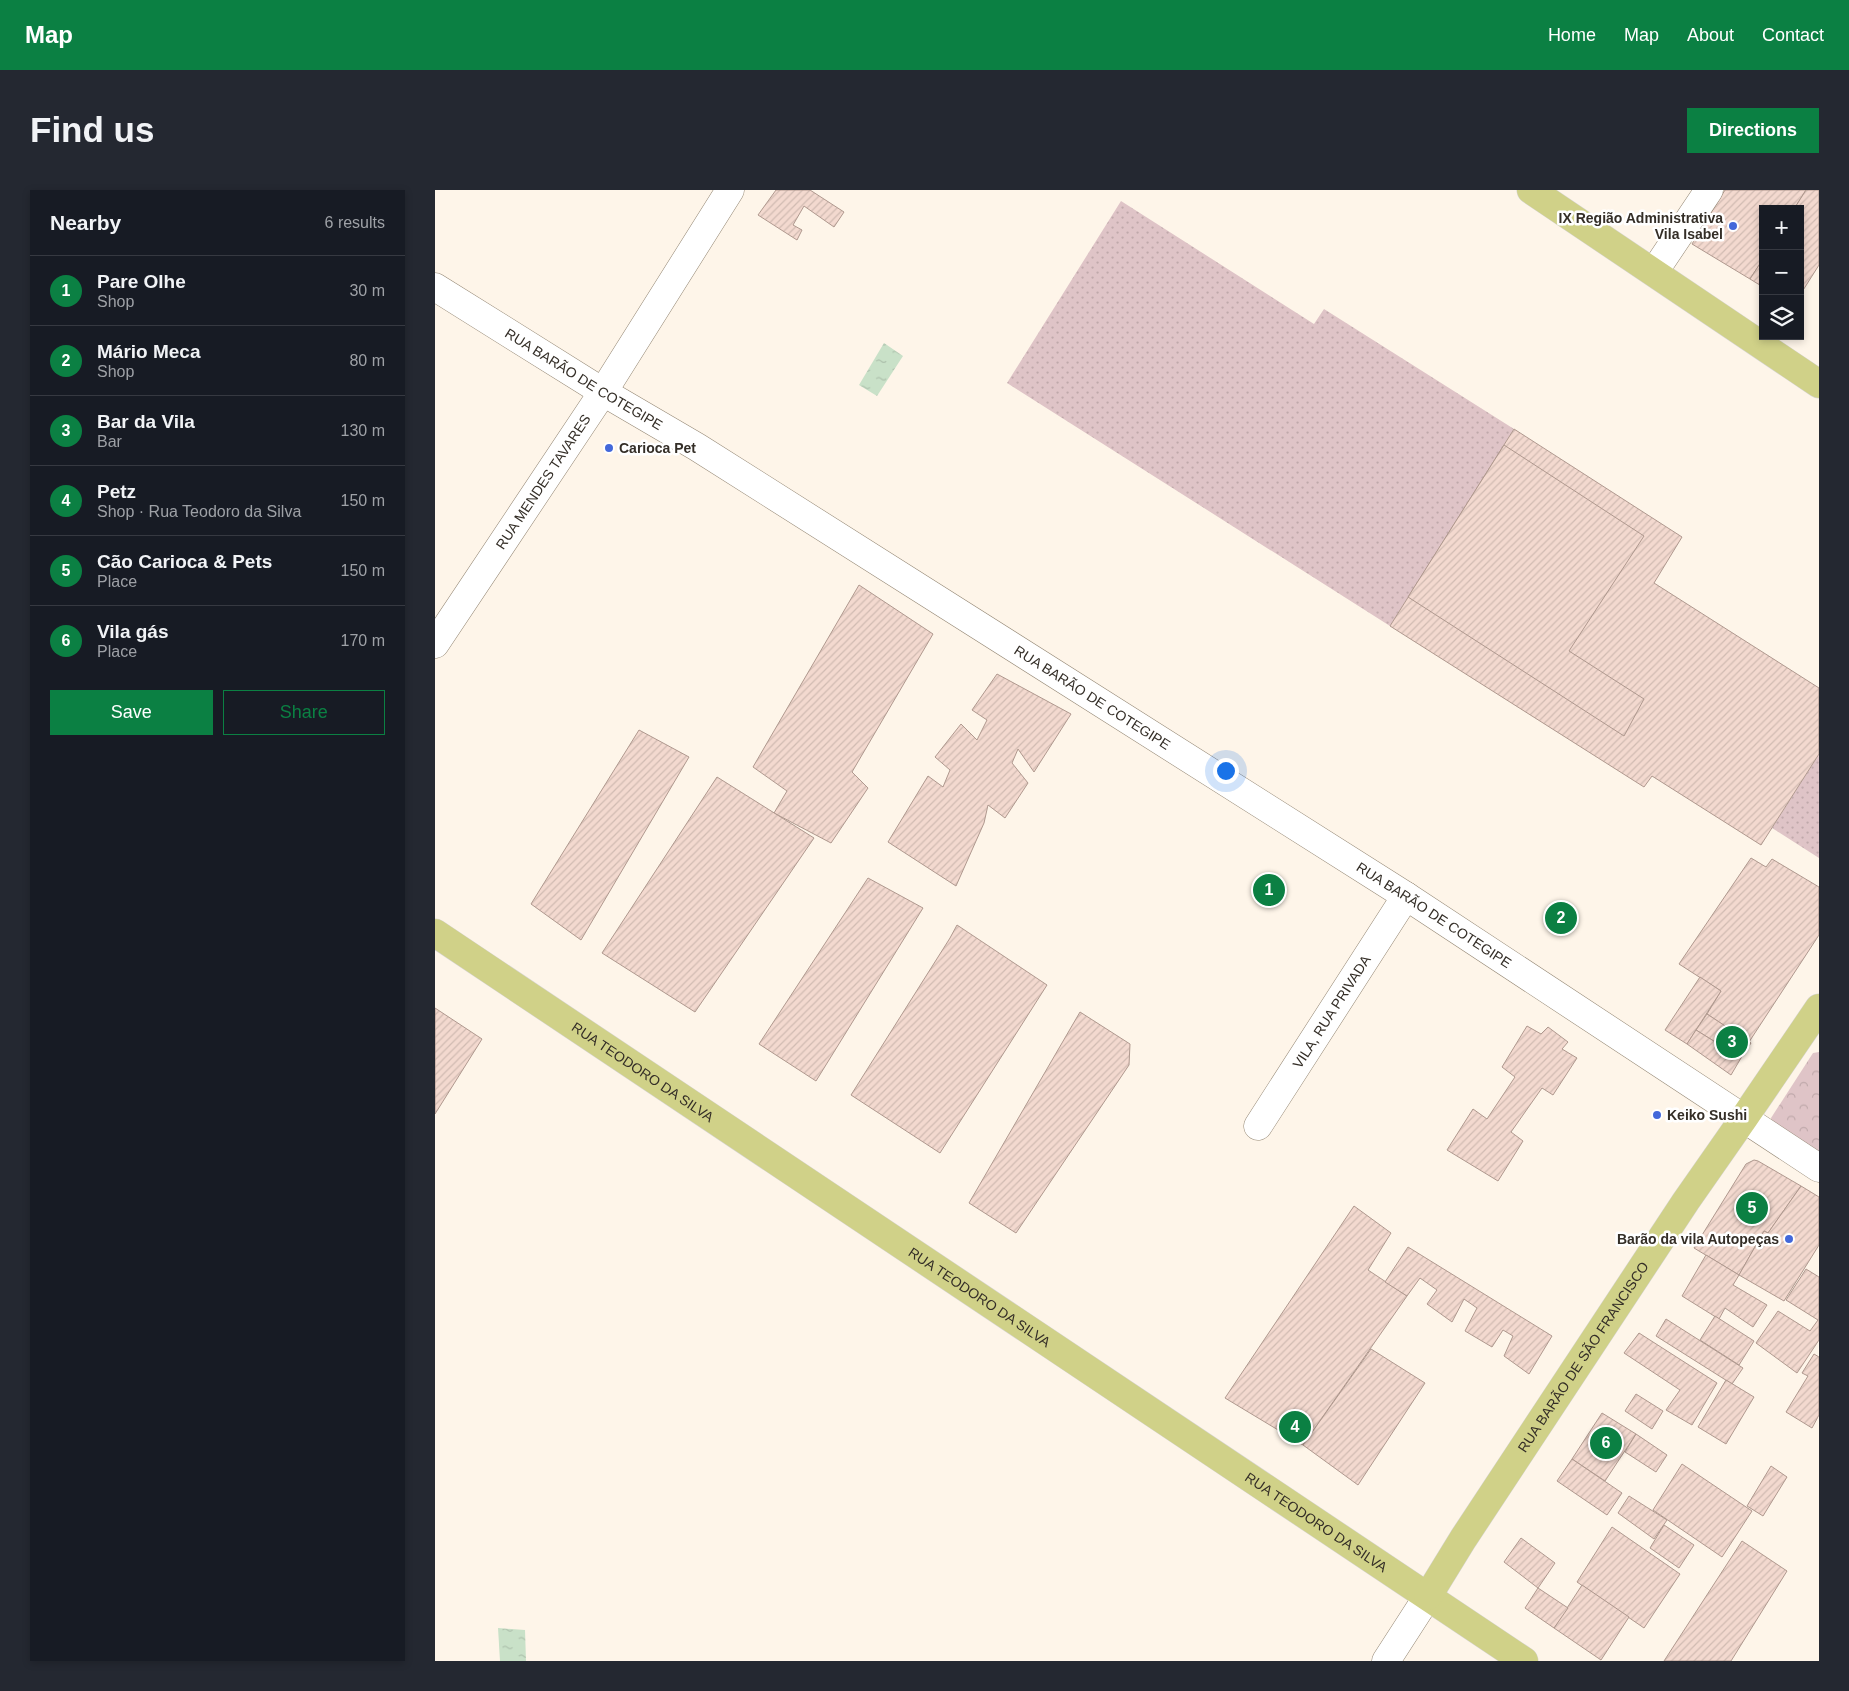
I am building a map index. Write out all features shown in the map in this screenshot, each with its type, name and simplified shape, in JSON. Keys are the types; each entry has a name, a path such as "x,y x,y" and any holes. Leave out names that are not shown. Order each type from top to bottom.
{"main road":[{"path":"1531,190 1819,384"},
{"name":"RUA TEODORO DA SILVA","path":"435,933 1524,1661"},
{"name":"RUA BARÃO DE SÃO FRANCISCO","path":"1428,1596 1463,1539 1686,1200 1819,1008"}],"street":[{"name":"RUA MENDES TAVARES","path":"435,644 603,392 729,190"},
{"path":"1654,272 1709,190"},
{"name":"RUA BARÃO DE COTEGIPE","path":"435,287 603,392 706,453 1406,896 1819,1168"},
{"name":"VILA, RUA PRIVADA","path":"1258,1126 1406,896"},
{"name":"RUA BARÃO DE SÃO FRANCISCO","path":"1386,1661 1428,1596"}],"green space":[{"path":"1121,201 1314,324 1324,309 1514,429 1390,626 1007,383"},
{"path":"1819,754 1819,858 1772,828"},
{"path":"1819,1052 1819,1159 1774,1130 1771,1118 1813,1053"}],"water":[{"path":"884,343 903,356 877,396 859,385"},
{"path":"498,1628 525,1630 526,1661 500,1661"}],"building":[{"path":"776,190 810,190 844,212 834,227 804,206 793,225 802,230 797,240 758,215"},
{"name":"IX Região Administrativa Vila Isabel","path":"1725,190 1806,190 1797,205 1759,205 1759,265 1750,279 1692,244"},
{"path":"1806,190 1819,190 1819,265 1804,289 1804,205 1797,205"},
{"path":"1759,265 1759,285 1750,279"},
{"path":"1514,429 1682,537 1654,583 1819,688 1819,754 1761,845 1652,776 1644,787 1390,626"},
{"path":"1504,445 1644,536 1569,651 1644,699 1624,736 1408,597"},
{"path":"859,585 933,634 852,772 868,788 831,843 774,813 787,791 753,767"},
{"path":"997,674 1071,714 1034,772 1018,749 1012,763 1028,783 1005,818 988,805 984,823 956,886 888,842 928,776 943,787 950,770 935,757 961,724 977,740 987,720 972,710"},
{"path":"639,730 689,757 581,940 531,904"},
{"path":"717,777 814,838 695,1012 602,953"},
{"path":"1751,858 1766,867 1772,859 1819,887 1819,935 1749,1042 1707,1014 1721,991 1679,964"},
{"path":"868,878 923,908 816,1081 759,1044"},
{"path":"957,925 1047,985 940,1153 851,1095"},
{"path":"1700,977 1721,991 1687,1044 1665,1030"},
{"path":"435,1008 482,1039 435,1114"},
{"path":"1080,1012 1130,1044 1129,1065 1016,1233 969,1203"},
{"path":"1707,1014 1751,1043 1741,1058 1696,1030"},
{"path":"1527,1026 1541,1034 1548,1027 1568,1042 1562,1049 1577,1058 1553,1095 1542,1088 1511,1132 1523,1141 1498,1181 1447,1150 1473,1109 1487,1119 1515,1077 1502,1067"},
{"path":"1696,1030 1741,1058 1731,1075 1687,1044"},
{"path":"1754,1160 1801,1186 1768,1233 1764,1231 1739,1275 1694,1248 1746,1164"},
{"name":"Barão da vila Autopeças","path":"1801,1186 1819,1197 1819,1245 1784,1301 1739,1275 1764,1231 1768,1233"},
{"path":"1354,1206 1391,1233 1368,1270 1407,1296 1303,1445 1225,1398"},
{"path":"1408,1247 1552,1336 1529,1374 1504,1356 1513,1336 1503,1330 1492,1347 1465,1331 1477,1308 1464,1299 1452,1322 1427,1304 1437,1290 1420,1278 1407,1296 1385,1282"},
{"path":"1706,1255 1739,1275 1733,1285 1767,1305 1753,1327 1725,1308 1719,1319 1682,1296"},
{"path":"1806,1269 1819,1277 1819,1340 1797,1373 1756,1343 1778,1311 1810,1331 1818,1320 1786,1300"},
{"path":"1715,1316 1754,1341 1739,1365 1700,1340"},
{"path":"1666,1319 1743,1368 1732,1384 1656,1336"},
{"path":"1639,1333 1717,1383 1692,1425 1666,1410 1680,1390 1624,1353"},
{"path":"1371,1349 1425,1383 1358,1485 1303,1445"},
{"path":"1814,1354 1819,1357 1819,1415 1812,1428 1786,1412 1808,1376 1802,1373"},
{"path":"1726,1380 1754,1397 1726,1444 1698,1427"},
{"path":"1636,1394 1663,1411 1652,1429 1625,1411"},
{"path":"1602,1413 1636,1434 1605,1481 1572,1459"},
{"path":"1636,1434 1667,1455 1656,1472 1625,1452"},
{"path":"1572,1459 1622,1493 1607,1515 1557,1481"},
{"path":"1682,1464 1752,1511 1722,1557 1653,1510"},
{"path":"1771,1466 1787,1477 1763,1516 1747,1506"},
{"path":"1629,1496 1667,1520 1654,1539 1618,1513"},
{"path":"1664,1525 1694,1545 1679,1568 1650,1548"},
{"path":"1612,1527 1680,1574 1644,1628 1577,1582"},
{"path":"1521,1538 1555,1563 1538,1588 1504,1562"},
{"path":"1742,1541 1787,1571 1731,1661 1664,1661"},
{"path":"1582,1585 1629,1617 1601,1660 1554,1628"},
{"path":"1538,1588 1568,1608 1554,1628 1525,1608"}],"place":[{"name":"IX Região Administrativa Vila Isabel","path":"1733,226"},
{"name":"Carioca Pet","path":"609,448"},
{"name":"Pare Olhe","path":"1269,890"},
{"name":"Mário Meca","path":"1561,918"},
{"name":"Bar da Vila","path":"1732,1042"},
{"name":"Keiko Sushi","path":"1657,1115"},
{"name":"Cão Carioca & Pets","path":"1752,1208"},
{"name":"Barão da vila Autopeças","path":"1789,1239"},
{"name":"Petz","path":"1295,1427"},
{"name":"Vila gás","path":"1606,1443"}]}
